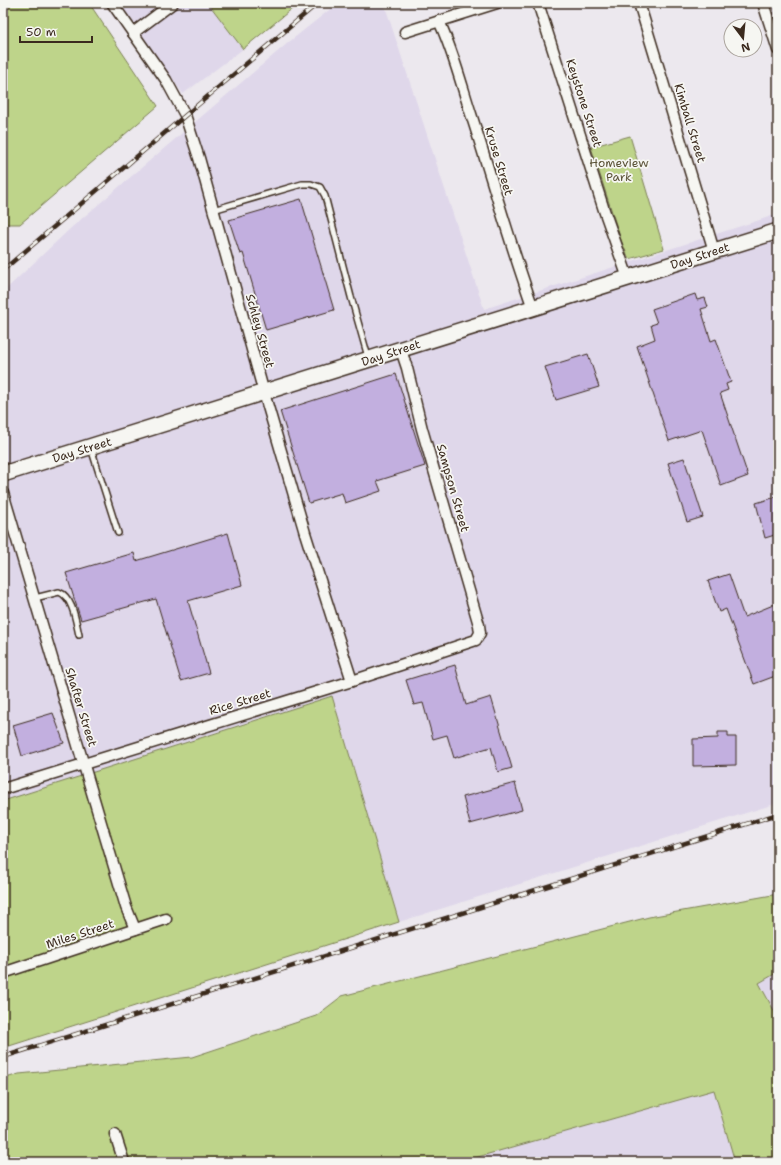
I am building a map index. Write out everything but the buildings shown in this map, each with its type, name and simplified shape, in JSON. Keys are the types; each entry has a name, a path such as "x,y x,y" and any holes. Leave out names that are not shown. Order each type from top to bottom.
{"main road":[{"name":"Day Street","path":"3,474 714,251 777,235"}],"street":[{"name":"Schley Street","path":"112,3 166,80 185,115 199,158 264,393 305,533 352,680"},
{"path":"133,33 173,3"},
{"path":"405,32 497,3"},
{"name":"Keystone Street","path":"538,3 604,210 628,278"},
{"name":"Kimball Street","path":"639,3 671,104 714,251"},
{"path":"763,3 778,50"},
{"name":"Kruse Street","path":"440,21 463,89 512,250 533,308"},
{"name":"Sampson Street","path":"402,350 422,429 479,625 480,633"},
{"name":"Shafter Street","path":"3,493 126,907 135,929"},
{"name":"Rice Street","path":"3,789 468,644 476,640 480,633"},
{"name":"Miles Street","path":"3,973 166,919"},
{"path":"116,1134 124,1162"}],"lane":[{"path":"213,210 302,184 311,184 320,187 325,196 369,360"},
{"path":"90,447 118,533"},
{"path":"35,598 59,592 62,593 71,604 79,635"}],"shaded area":[{"path":"120,3 208,3 243,49 183,94"},
{"path":"338,3 384,3 484,309 778,214 778,803 399,922 332,696 3,801 3,292 72,227 289,42"},
{"path":"778,972 778,1018 759,983"},
{"path":"714,1090 735,1162 460,1162"}],"green space":[{"path":"3,3 89,3 158,106 20,224 3,224"},
{"path":"208,3 299,3 243,49"},
{"name":"Homeview Park","path":"630,136 664,249 629,259 621,240 591,147"},
{"path":"332,696 399,922 3,1048 3,801"},
{"path":"778,894 778,972 759,983 778,1018 778,1162 735,1162 714,1090 460,1162 3,1162 3,1079 19,1074 192,1057 316,1016 342,996 649,917"}],"railway":[{"path":"3,270 318,3"},
{"path":"3,1057 778,814"}]}
